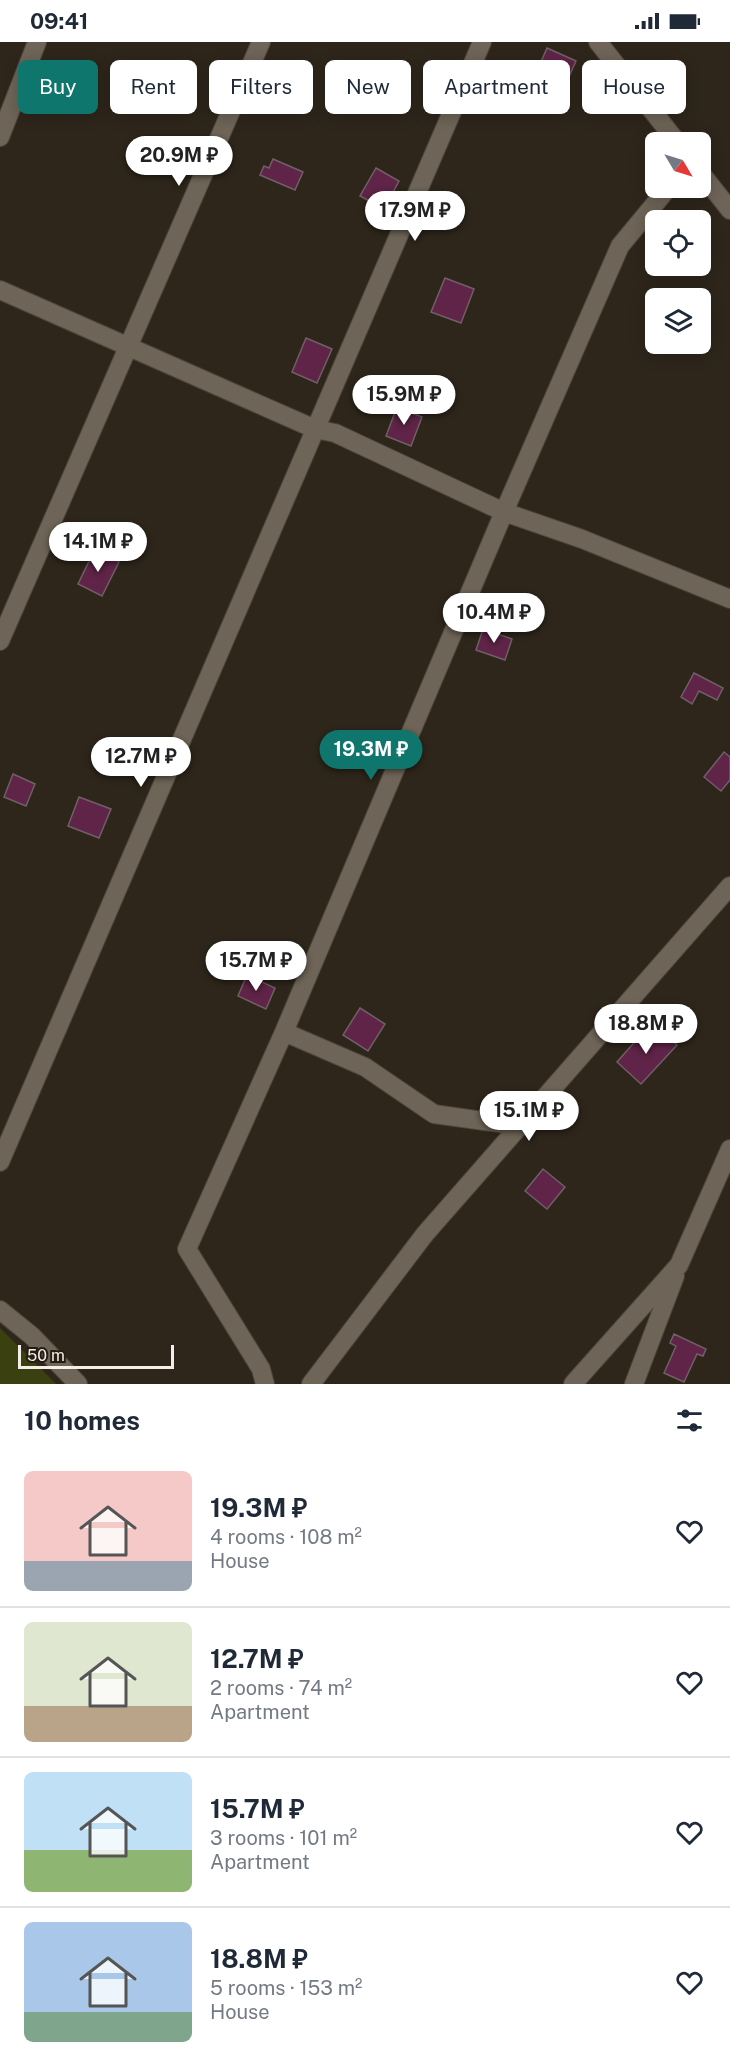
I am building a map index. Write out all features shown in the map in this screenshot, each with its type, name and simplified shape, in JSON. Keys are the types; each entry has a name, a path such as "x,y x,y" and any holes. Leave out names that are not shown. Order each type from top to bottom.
{"street":[{"path":"0,137 37,42"},
{"path":"0,641 261,42"},
{"path":"0,1162 482,42"},
{"path":"598,42 669,132"},
{"path":"711,186 730,210"},
{"path":"265,1384 261,1369 188,1249 284,1032 504,512 620,246 660,198"},
{"path":"0,290 315,429 335,433 504,512 582,539 730,599"},
{"path":"311,1384 425,1234 730,886"},
{"path":"284,1032 365,1067 434,1114 519,1126"},
{"path":"634,1384 679,1265 730,1149"},
{"path":"573,1384 679,1265"},
{"path":"0,1310 32,1336 78,1384"}],"green space":[{"path":"0,1328 56,1384 0,1384"}],"building":[{"path":"547,48 576,61 570,74 570,60 542,60"},
{"path":"273,159 303,172 295,190 260,175 264,166 269,168"},
{"path":"376,168 399,181 384,209 360,196"},
{"path":"445,278 474,289 461,323 431,312"},
{"path":"306,338 332,349 317,383 292,372"},
{"path":"397,407 422,417 411,446 386,436"},
{"path":"95,549 119,562 102,596 78,584"},
{"path":"483,629 512,639 505,660 476,650"},
{"path":"694,673 723,688 717,700 699,691 692,704 681,697"},
{"path":"724,752 730,757 730,780 721,791 704,777"},
{"path":"13,774 35,784 26,806 4,797"},
{"path":"79,797 111,809 99,838 68,826"},
{"path":"247,975 275,988 266,1009 238,996"},
{"path":"360,1008 385,1024 368,1051 343,1035"},
{"path":"647,1028 660,1039 664,1034 677,1045 641,1084 617,1062"},
{"path":"543,1169 565,1187 547,1209 525,1191"},
{"path":"674,1334 706,1349 703,1356 697,1354 684,1382 664,1373 676,1346 670,1343"}]}
